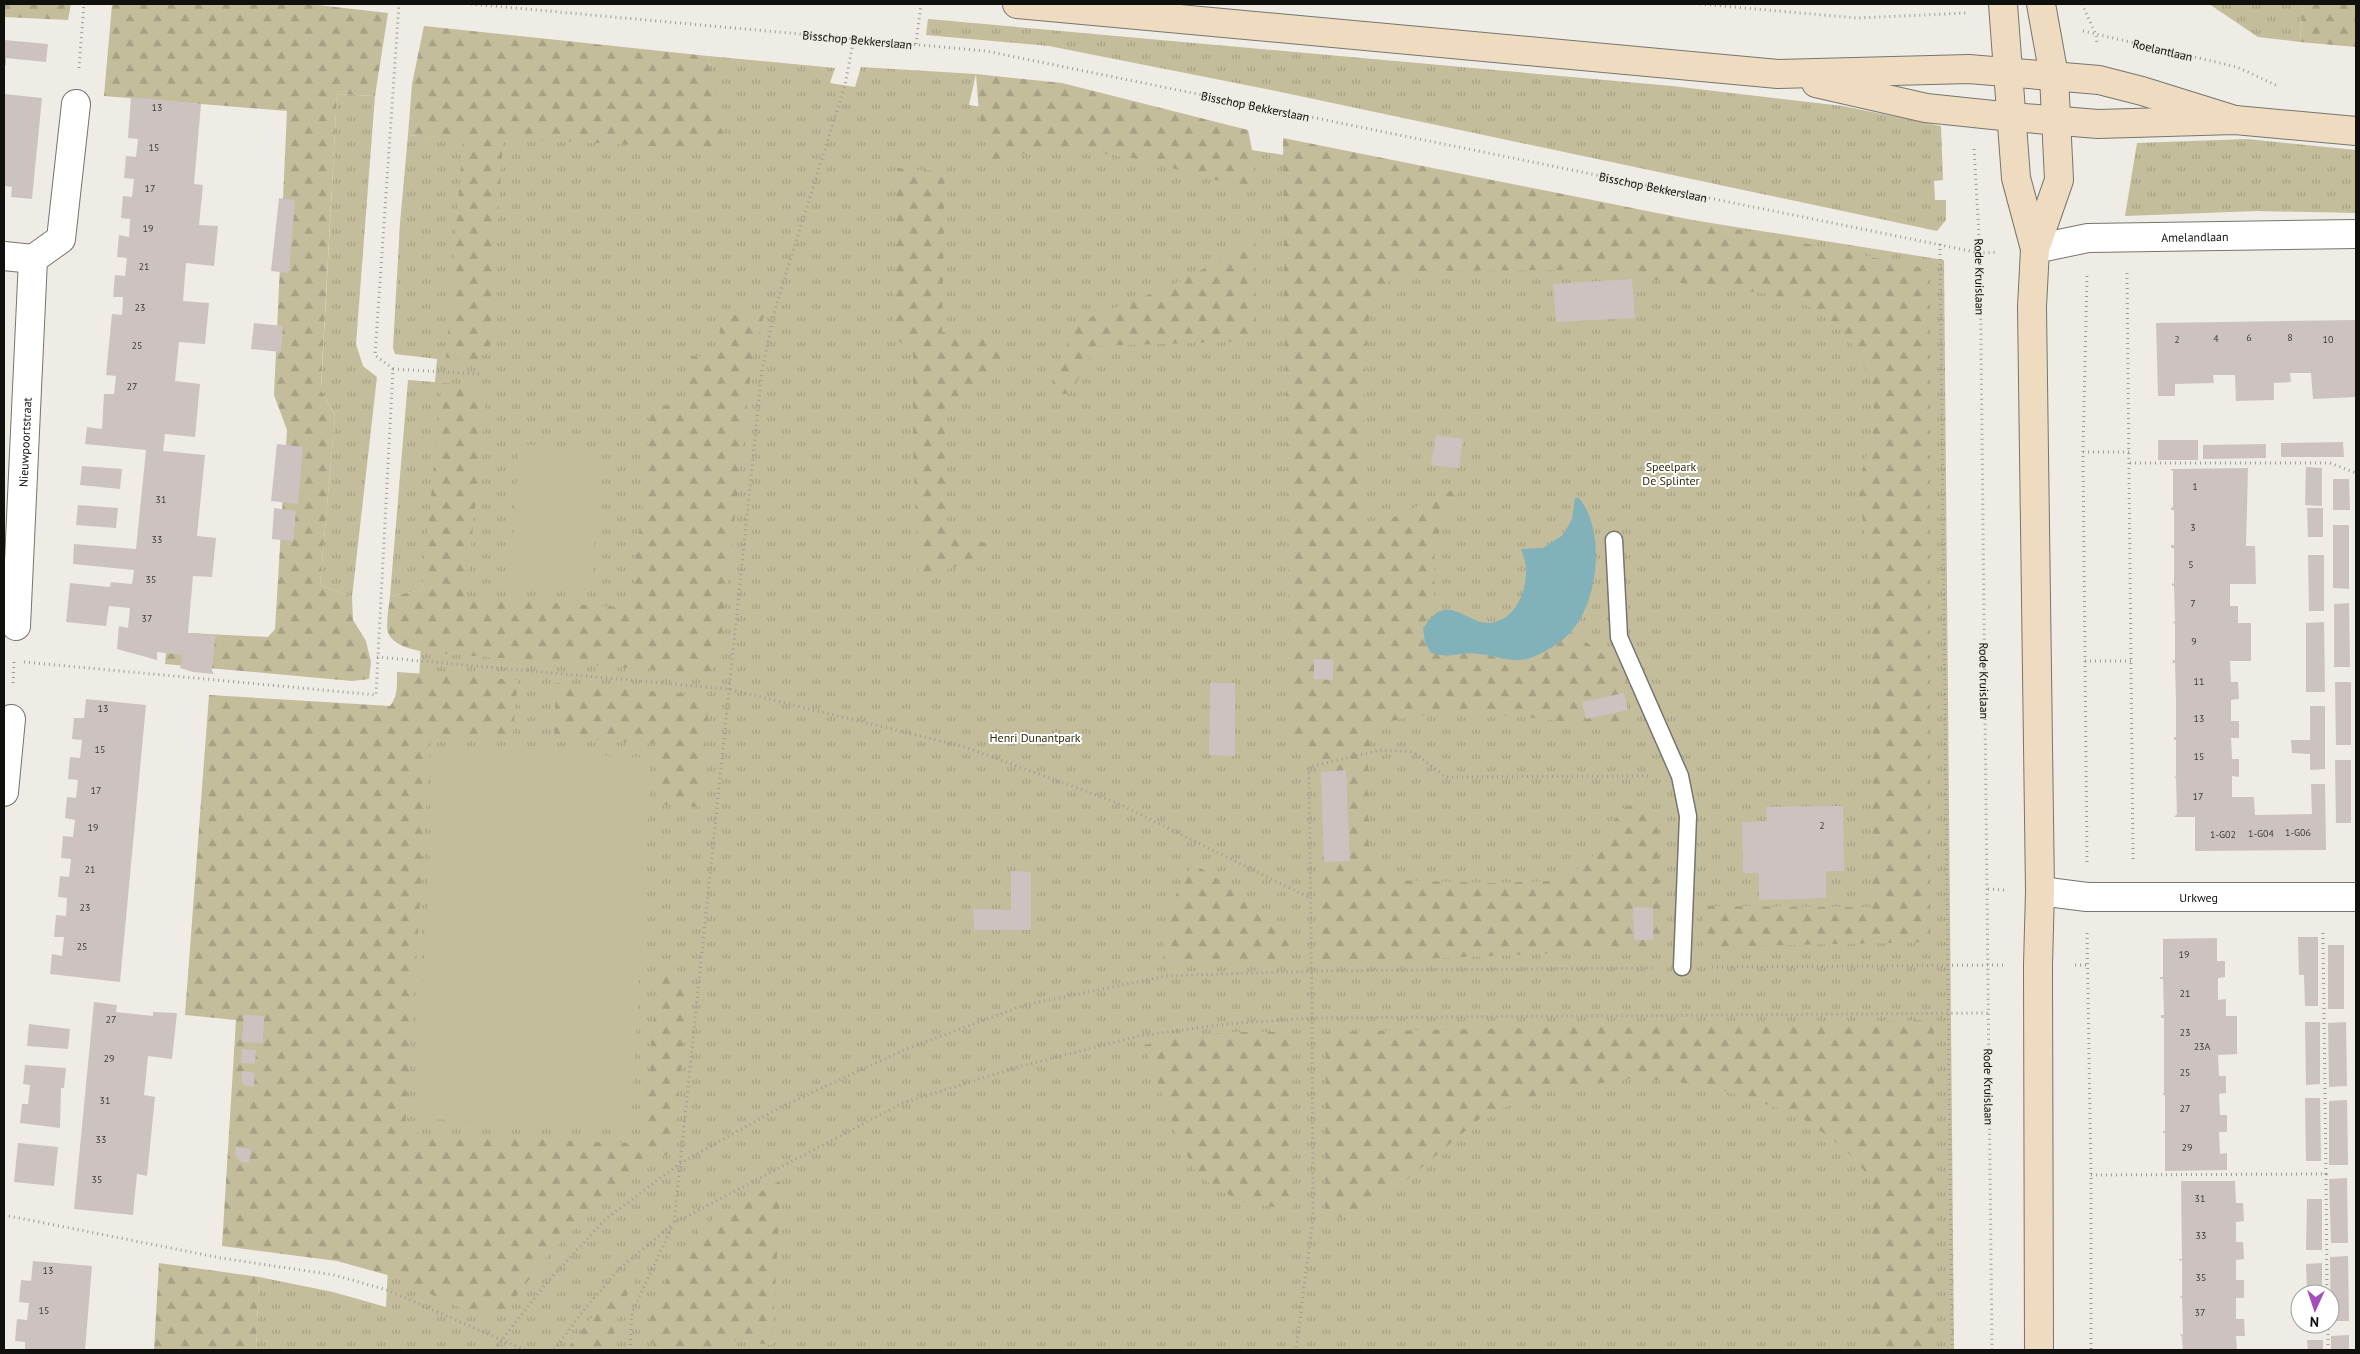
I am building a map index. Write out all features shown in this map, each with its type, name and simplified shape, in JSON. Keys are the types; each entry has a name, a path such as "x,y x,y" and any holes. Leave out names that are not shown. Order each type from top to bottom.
{"main road":[{"path":"1017,4 1778,74 1969,69 2099,80 2142,91 2235,120"},
{"path":"2003,10 2016,178 2035,249"},
{"path":"2039,1350 2038,965 2040,892 2032,307 2035,249 2059,180 2054,76 2044,14"},
{"path":"1778,74 1926,108 2012,117 2098,124 2235,120 2356,131"}],"street":[{"path":"4,256 33,259 61,239 76,104"},
{"name":"Amelandlaan","path":"2035,249 2088,238 2356,234"},
{"name":"Nieuwpoortstraat","path":"16,626 33,259"},
{"path":"4,792 11,719"},
{"name":"Urkweg","path":"2040,892 2087,897 2134,898 2356,897"}],"lane":[{"path":"1614,540 1619,637 1680,776 1688,816 1682,967"}],"path":[{"path":"76,104 84,4"},
{"path":"399,4 375,354 394,369 480,374"},
{"name":"Bisschop Bekkerslaan","path":"471,4 854,38 996,53 1980,253 2035,249"},
{"path":"916,44 921,4"},
{"path":"1700,4 1857,18 2003,10"},
{"path":"2082,4 2096,35 2099,80"},
{"path":"1968,12 1969,69"},
{"name":"Roelantlaan","path":"2044,14 2071,27 2096,35 2237,67 2284,88"},
{"path":"630,1350 632,1312 674,1223 762,370 775,309 845,85 854,38"},
{"name":"Rode Kruislaan","path":"1972,113 1980,253 1992,1350"},
{"path":"2126,237 2134,898"},
{"path":"2088,238 2083,452 2091,1175 2091,1350"},
{"path":"1940,244 1952,1350"},
{"path":"14,661 376,695 394,369"},
{"path":"2083,452 2130,452"},
{"path":"2130,463 2330,462 2356,473"},
{"path":"11,719 16,626"},
{"path":"377,657 728,689 966,747 1115,802 1310,898"},
{"path":"2085,661 2131,661"},
{"path":"1296,1350 1314,1218 1309,767 1380,750 1412,752 1446,777 1680,776"},
{"path":"2322,898 2328,1284"},
{"path":"494,1350 548,1281 606,1219 679,1164 781,1107 906,1049 1025,1005 1166,976 1311,971 1988,965"},
{"path":"554,1350 583,1311 619,1269 674,1223 903,1103 1018,1066 1139,1036 1226,1024 1312,1018 1988,1013"},
{"path":"2091,1175 2326,1174"},
{"path":"4,1215 220,1258 334,1274 387,1290 525,1350"},
{"path":"2328,1334 2328,1350"}],"green space":[{"path":"4,4 71,4 68,20 4,17"},
{"path":"112,4 309,4 388,13 375,96 337,94 321,390 335,416 320,585 352,597 353,620 366,641 371,662 369,679 352,681 165,664 168,632 268,637 275,629 287,430 274,395 287,111 104,96"},
{"path":"2209,4 2303,4 2300,42 2258,37"},
{"path":"2303,4 2356,4 2356,47 2300,42"},
{"path":"928,19 1672,86 1843,106 1941,126 1943,180 1934,181 1935,200 1946,200 1946,220 1937,231 1266,89 1049,46 926,35"},
{"path":"424,26 708,56 725,150 503,138 490,349 477,359 446,358 463,140 408,135 412,84"},
{"name":"Henri Dunantpark","path":"708,56 835,68 830,83 855,87 861,67 976,74 969,105 1944,260 1954,1350 256,1350 259,1277 333,1292 386,1307 425,566 422,590 390,596 408,380 435,382 437,359 395,354 393,348 400,223 408,135 448,138 710,68"},
{"path":"976,74 1062,83 1248,130 1254,159 1254,186 1218,181 1138,159 1096,153 1054,151 992,160 979,114"},
{"path":"337,94 375,96 356,344 363,366 377,377 352,597 320,585 335,416 321,390"},
{"path":"1283,138 1929,269 1930,942 1704,947 1703,906 1872,907 1873,756 1869,559 1859,496 1862,471 1873,434 1874,410 1872,385 1856,349 1836,325 1807,305 1770,294 1576,270 1411,271 1392,278 1370,304 1366,353 1360,533 1463,485 1449,509 1439,534 1434,562 1432,610 1423,628 1445,657 1466,653 1479,653 1515,660 1521,660 1541,653 1571,632 1596,649 1618,670 1628,694 1628,709 1622,725 1611,727 1490,714 1459,713 1399,719 1372,727 1367,777 1369,861 1391,880 1495,883 1548,881 1573,873 1595,854 1612,828 1620,809 1649,800 1658,820 1660,949 1319,963 1315,748 1290,746"},
{"path":"2247,139 2356,150 2356,213 2257,211 2125,216 2137,143"},
{"path":"897,168 945,172 942,332 1007,337 1006,369 953,400 945,408 946,521 958,532 991,546 987,554 970,561 945,570 927,572 918,572 913,449 913,352 893,336"},
{"path":"1255,226 1256,341 1095,346 1076,384 1068,394 1059,394 1054,390 1054,375 1076,323 1172,285 1196,273 1217,260"},
{"path":"722,315 764,315 752,361 724,616 718,657 711,672 697,673 446,654 410,649 394,641 389,635 387,627 390,596 422,590 442,383 473,385 486,398 466,597 632,608 651,406 684,405 691,356 716,358"},
{"path":"519,444 601,450 591,591 510,585"},
{"path":"397,672 518,680 512,740 431,734 405,1133 643,1144 658,972 689,974 674,1149 606,1197 549,1254 505,1311 492,1315 474,1314 391,1276 337,1261 222,1246 236,1020 185,1015 209,695 390,706 396,694"},
{"path":"556,683 700,695 709,700 701,807 656,804 661,744 554,738"},
{"path":"436,746 651,758 631,1130 415,1118"},
{"path":"1193,864 1209,873 1285,928 1290,945 1290,959 1163,965 1165,931 1172,902"},
{"path":"1934,1020 1935,1350 1871,1350 1870,1177 1842,1146 1796,1114 1707,1085 1636,1078 1551,1090 1483,1116 1378,1204 1352,1216 1325,1218 1326,1032"},
{"path":"1230,1032 1292,1032 1293,1210 1241,1202 1196,1173 1176,1133 1144,1045 1170,1039"},
{"path":"781,1180 772,1345 732,1340 705,1350 657,1350 646,1330 661,1290 679,1257 701,1226"},
{"path":"650,1256 619,1313 614,1338 614,1350 566,1350 623,1278"},
{"path":"159,1263 259,1277 256,1350 154,1350"}],"water":[{"path":"1575,498 1579,498 1588,512 1593,528 1596,566 1593,585 1587,603 1580,620 1570,633 1544,652 1528,659 1514,660 1473,653 1438,655 1431,653 1425,642 1423,628 1437,612 1452,610 1488,623 1505,617 1512,611 1522,596 1526,577 1526,563 1521,549 1543,548 1563,535 1572,519"}],"building":[{"path":"4,40 48,44 46,62 6,58 6,65 4,65"},
{"path":"4,94 42,98 32,199 11,197 12,187 4,186"},
{"path":"131,97 201,104 194,184 203,185 199,225 218,226 214,266 186,263 183,301 209,303 205,344 179,342 175,381 200,384 195,437 165,434 163,451 205,455 197,536 216,538 212,577 193,576 188,633 218,636 215,638 212,671 214,674 193,672 180,668 182,655 157,652 157,660 117,649 119,626 128,628 130,608 109,606 106,626 66,622 70,583 110,587 111,582 132,584 134,570 73,564 74,544 136,549 146,450 85,444 87,427 102,429 104,394 114,394 116,376 106,375 112,314 122,315 123,297 113,297 115,275 125,276 127,258 117,257 119,235 129,237 130,219 121,218 123,196 132,197 134,179 124,178 126,156 136,157 138,139 128,138"},
{"path":"279,198 295,200 289,273 271,271"},
{"path":"1632,279 1635,318 1556,322 1553,284"},
{"path":"2356,320 2356,397 2313,399 2311,373 2290,373 2291,382 2274,383 2274,400 2236,401 2235,375 2213,375 2214,383 2175,384 2175,396 2158,396 2156,323"},
{"path":"254,323 283,326 281,352 251,349"},
{"path":"1436,435 1463,439 1459,468 1431,465"},
{"path":"2158,440 2198,440 2198,460 2158,460"},
{"path":"2343,442 2344,457 2281,457 2281,443"},
{"path":"277,444 303,447 298,504 271,501"},
{"path":"2266,444 2266,458 2203,459 2203,445"},
{"path":"82,466 122,469 120,489 80,485"},
{"path":"2306,467 2322,468 2322,506 2305,505"},
{"path":"2248,468 2246,546 2255,546 2256,584 2230,584 2230,606 2238,606 2238,623 2251,623 2251,661 2230,661 2231,682 2238,682 2239,699 2231,700 2231,721 2239,721 2239,738 2231,738 2232,759 2239,759 2239,777 2232,776 2232,797 2254,797 2255,815 2312,814 2311,784 2325,784 2326,850 2195,851 2195,817 2174,817 2177,814 2176,778 2174,778 2176,776 2176,740 2174,740 2174,737 2176,737 2176,700 2175,663 2172,663 2175,660 2175,624 2172,621 2175,622 2174,586 2172,586 2172,583 2174,584 2174,548 2171,548 2171,545 2174,545 2174,510 2171,510 2173,507 2173,471 2170,469"},
{"path":"2333,479 2349,479 2350,510 2333,510"},
{"path":"78,505 118,508 116,528 76,525"},
{"path":"274,508 296,511 293,541 272,539"},
{"path":"2307,508 2323,508 2323,537 2308,537"},
{"path":"2333,525 2349,525 2349,589 2333,588"},
{"path":"2308,555 2324,555 2324,611 2309,611"},
{"path":"2349,603 2350,667 2334,667 2334,604"},
{"path":"2324,622 2325,692 2306,692 2306,623"},
{"path":"1314,659 1333,660 1333,680 1314,679"},
{"path":"2335,682 2351,682 2351,745 2336,745"},
{"path":"1210,683 1235,683 1235,756 1209,755"},
{"path":"1624,693 1628,710 1586,719 1582,702"},
{"path":"86,699 146,705 120,982 50,974 52,954 62,956 64,937 54,937 56,915 66,916 67,898 58,897 60,876 69,877 71,859 61,858 63,836 73,837 75,820 65,818 67,797 76,798 78,780 68,779 70,757 80,758 82,740 72,739 74,718 84,718"},
{"path":"2310,706 2325,706 2325,769 2310,770 2310,754 2292,753 2291,740 2310,740"},
{"path":"2335,760 2351,760 2351,823 2336,823"},
{"path":"1346,770 1350,861 1324,862 1321,772"},
{"path":"1843,806 1844,871 1826,871 1826,898 1759,900 1759,873 1743,873 1742,822 1767,821 1766,807"},
{"path":"1011,871 1031,872 1031,930 974,930 973,909 1011,910"},
{"path":"1633,907 1653,908 1653,940 1634,940"},
{"path":"2298,937 2318,937 2318,1006 2305,1006 2304,975 2299,975"},
{"path":"2217,938 2217,961 2225,961 2225,977 2218,978 2218,1000 2226,999 2226,1016 2237,1016 2237,1054 2218,1055 2219,1076 2226,1076 2226,1093 2219,1094 2220,1115 2227,1115 2227,1132 2219,1132 2220,1154 2227,1153 2227,1170 2165,1171 2165,1133 2163,1131 2165,1131 2165,1096 2162,1093 2164,1093 2164,1018 2161,1018 2161,1015 2164,1015 2163,979 2160,979 2160,977 2163,977 2163,939"},
{"path":"2328,945 2344,945 2344,1009 2328,1009"},
{"path":"94,1002 117,1005 116,1012 153,1016 153,1012 177,1013 172,1059 148,1056 144,1095 155,1097 147,1176 137,1174 133,1215 74,1209"},
{"path":"244,1015 264,1016 263,1043 242,1042"},
{"path":"2305,1022 2320,1022 2320,1084 2306,1085"},
{"path":"2346,1022 2347,1086 2329,1087 2328,1023"},
{"path":"29,1024 70,1029 68,1049 27,1046"},
{"path":"242,1049 256,1050 255,1064 241,1063"},
{"path":"25,1065 66,1068 64,1088 61,1088 60,1128 20,1123 22,1104 28,1104 30,1085 23,1084"},
{"path":"242,1071 255,1073 254,1087 245,1086 241,1080"},
{"path":"2305,1098 2320,1098 2321,1161 2306,1161"},
{"path":"2347,1100 2348,1165 2329,1165 2329,1101"},
{"path":"18,1143 58,1147 54,1186 14,1182"},
{"path":"236,1147 251,1149 249,1163 241,1162 235,1155"},
{"path":"2347,1178 2348,1243 2331,1243 2329,1179"},
{"path":"2181,1181 2235,1181 2236,1203 2243,1203 2244,1221 2236,1222 2236,1242 2243,1242 2244,1259 2236,1260 2236,1280 2244,1280 2244,1298 2236,1298 2236,1319 2244,1319 2245,1336 2236,1336 2237,1350 2183,1350 2182,1337 2180,1335 2183,1334 2182,1298 2179,1297 2182,1296 2182,1260 2179,1261 2179,1259 2182,1259"},
{"path":"2307,1199 2322,1199 2322,1250 2306,1250"},
{"path":"2348,1256 2349,1321 2340,1321 2340,1284 2330,1284 2330,1257"},
{"path":"33,1261 92,1266 85,1350 25,1350 25,1342 15,1341 17,1319 27,1320 29,1303 19,1302 21,1280 31,1281"},
{"path":"2322,1263 2322,1284 2307,1284 2306,1264"},
{"path":"2349,1335 2349,1350 2331,1350 2331,1336"},
{"path":"2307,1340 2323,1340 2323,1350 2308,1350"}],"park label":[{"name":"Speelpark De Splinter","path":"1671,473"}]}
